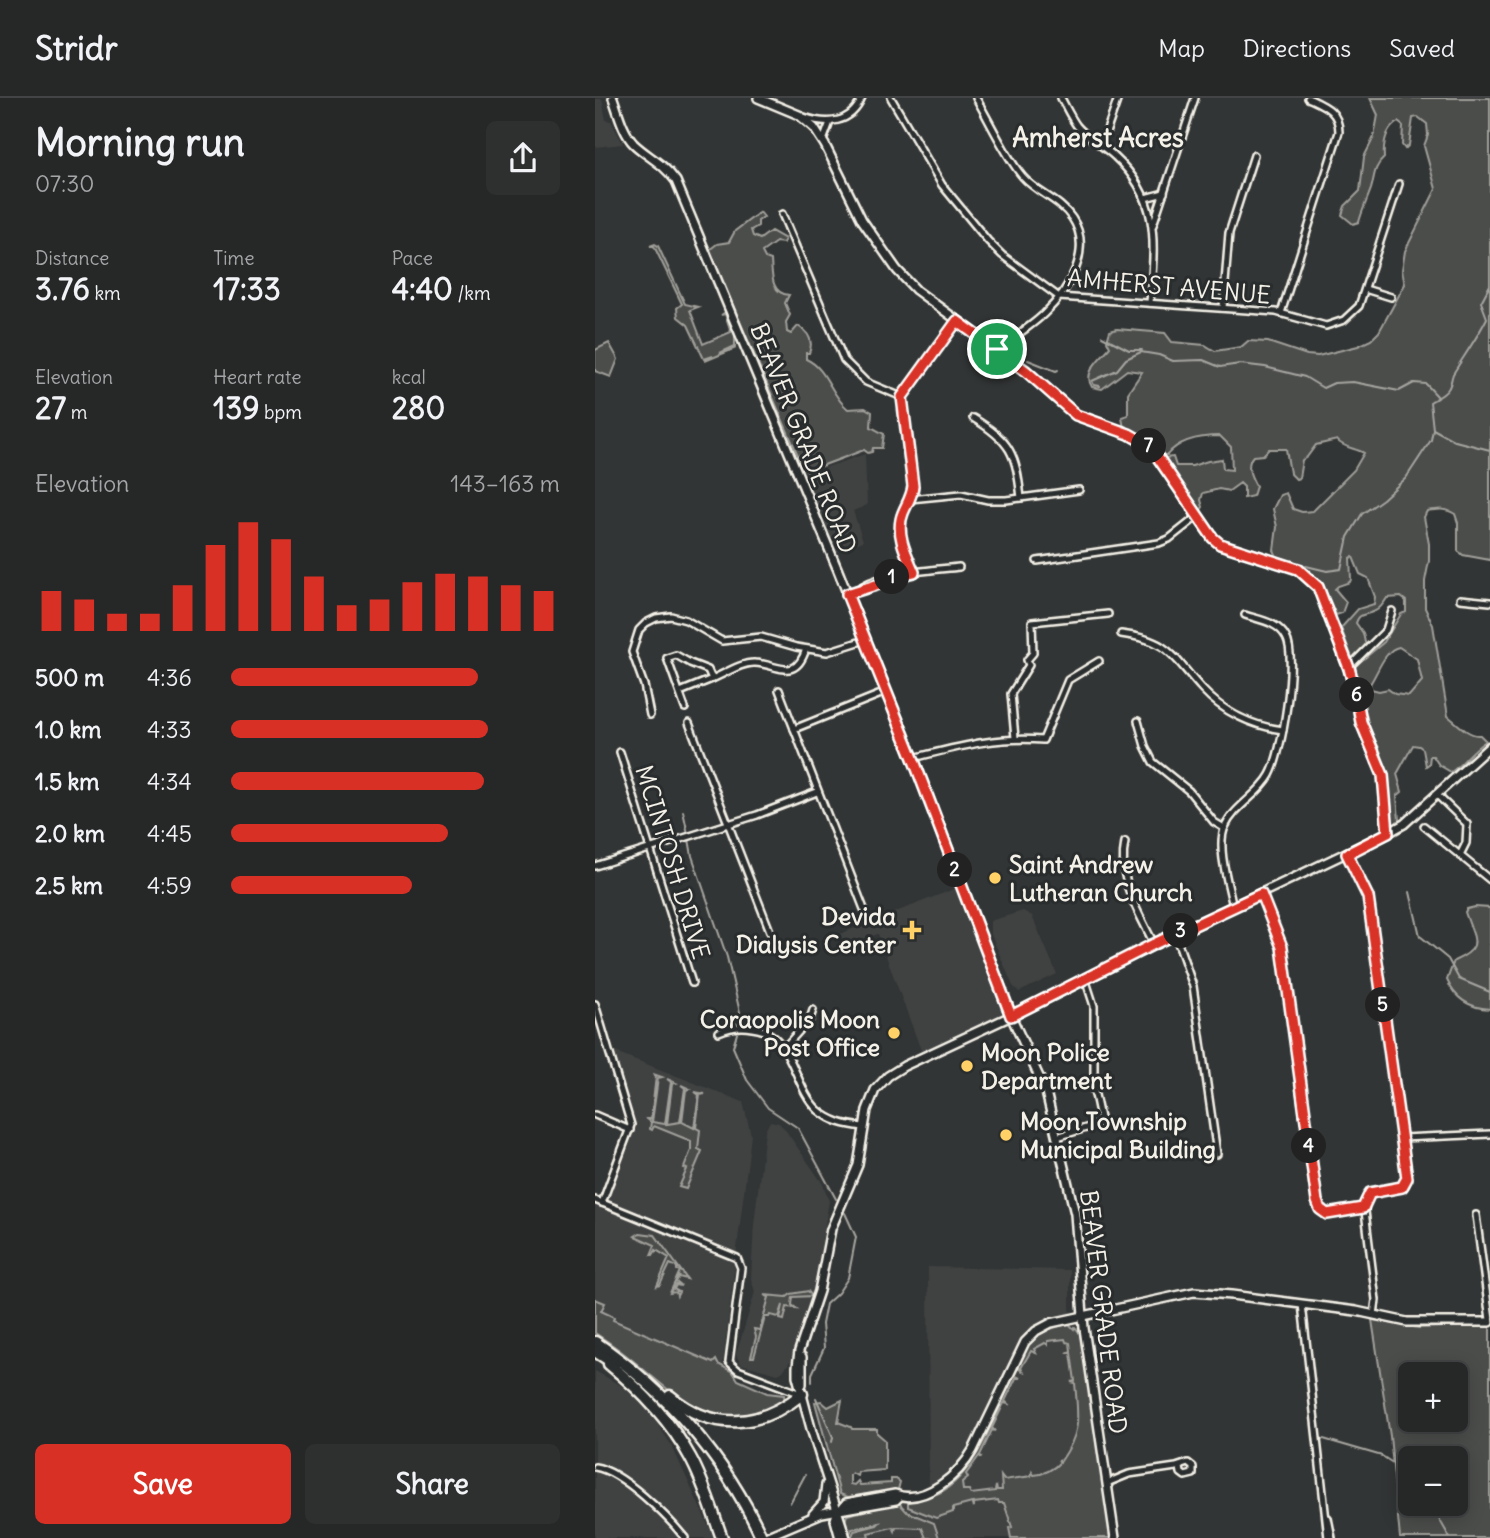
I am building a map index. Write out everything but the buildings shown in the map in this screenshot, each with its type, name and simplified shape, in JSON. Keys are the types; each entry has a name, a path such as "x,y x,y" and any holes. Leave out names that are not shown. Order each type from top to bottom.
{"highway":[{"path":"596,1347 617,1352 684,1408 713,1419 739,1423 762,1418 785,1408 802,1394"},
{"path":"596,1347 640,1390 673,1429 696,1468 722,1538"},
{"path":"596,1347 649,1392 689,1434 733,1495 755,1538"},
{"path":"596,1347 642,1378 693,1429 737,1489 763,1538"}],"street":[{"name":"BEAVER GRADE ROAD","path":"613,98 634,144 659,162 676,181 913,758 1011,1016 1043,1083 1075,1214 1083,1316 1115,1538"},
{"path":"758,98 804,117 830,122 851,114 862,98"},
{"name":"AMHERST AVENUE","path":"891,98 942,185 988,241 1002,255 1059,297 1281,313 1316,325 1335,324 1356,310 1399,184"},
{"path":"976,98 1020,174 1066,211 1077,227 1080,239 1079,257 1070,280 1059,297 1043,315 997,349"},
{"path":"1061,98 1077,126 1124,166 1145,198 1153,225"},
{"path":"1099,144 1118,98"},
{"path":"1150,303 1153,225 1195,98"},
{"path":"1281,313 1339,132 1338,120 1333,112 1308,98"},
{"path":"804,117 823,141 862,220 897,270 916,290 997,349 1076,415 1129,434 1150,446 1213,538 1220,544 1298,569 1318,587 1349,668 1361,722 1383,775 1388,833"},
{"path":"823,141 830,122"},
{"path":"1223,308 1229,233 1254,155"},
{"path":"1145,198 1164,193"},
{"path":"782,214 844,360 861,379 902,397"},
{"path":"1365,289 1391,298"},
{"path":"914,572 900,527 910,499 913,479 902,397 957,321"},
{"path":"973,418 1001,437 1012,453 1018,470 1021,498"},
{"path":"910,499 955,494 992,500 1079,490"},
{"path":"1037,561 1159,543 1169,539 1198,516"},
{"path":"847,594 879,584 885,579 914,572 959,568"},
{"path":"1460,599 1490,602"},
{"path":"1349,668 1386,630 1392,611"},
{"path":"1015,738 1011,694 1029,665 1027,660 1033,653 1032,622 1108,614"},
{"path":"1233,907 1223,853 1224,828 1256,794 1278,758 1291,664 1290,645 1277,626 1245,615"},
{"path":"650,715 644,685 632,652 639,630 651,620 668,616 686,620 722,642 764,637 806,649 833,651 865,640"},
{"path":"1121,634 1143,637 1163,645 1221,705 1255,724 1283,730"},
{"path":"680,692 753,663 792,669 802,660 806,649"},
{"path":"685,708 667,658 676,654 689,663 708,670 712,678"},
{"path":"913,758 981,741 1015,738 1043,740 1068,680 1099,661"},
{"path":"779,690 864,909"},
{"path":"794,729 886,692"},
{"path":"1138,722 1153,762 1189,791 1214,822 1224,828"},
{"path":"689,723 777,949"},
{"path":"844,1536 841,1518 802,1394 797,1367 799,1351 817,1296 833,1222 858,1165 873,1094 888,1076 904,1066 1154,944 1347,854 1404,824 1490,746"},
{"name":"MCINTOSH DRIVE","path":"620,751 692,983"},
{"path":"595,866 729,824 817,792"},
{"path":"1436,794 1467,824 1466,844 1460,855"},
{"path":"1424,826 1490,880"},
{"path":"1125,842 1122,866 1124,880 1154,944"},
{"path":"1347,854 1368,897 1407,1174 1405,1185 1370,1193 1363,1208 1376,1300 1374,1315"},
{"path":"1261,894 1282,947 1317,1201 1320,1209 1327,1214 1363,1208"},
{"path":"1175,934 1193,986 1217,1154"},
{"path":"1057,1137 1099,1124 1094,1090 1094,1006 1085,978"},
{"path":"595,1004 629,1115 631,1130 602,1203"},
{"path":"784,1048 810,1019 813,1010"},
{"path":"719,1032 736,1027 758,1028 775,1037 784,1048 807,1096 816,1107 840,1123 864,1127"},
{"path":"595,1115 631,1130"},
{"path":"1402,1138 1490,1135"},
{"path":"595,1200 739,1259 741,1268 729,1362 738,1370 802,1394"},
{"path":"763,1538 804,1520 855,1504 895,1494 900,1496 931,1490 943,1484 959,1470 973,1450 1025,1342 1046,1325 1193,1292 1232,1294 1407,1322 1490,1321 1476,1215"},
{"path":"1302,1304 1316,1442 1330,1538"},
{"path":"595,1467 606,1471 649,1501 685,1538"},
{"path":"1107,1483 1129,1474 1180,1467"},
{"path":"827,1480 840,1498 855,1504"},
{"path":"804,1520 823,1505 827,1480"},
{"path":"844,1536 846,1521 855,1504"}],"shaded area":[{"path":"1370,98 1490,98 1490,560 1463,555 1458,551 1458,523 1455,514 1435,510 1427,511 1424,517 1429,544 1425,608 1433,625 1448,716 1486,741 1451,772 1439,765 1433,756 1430,756 1426,766 1423,749 1413,745 1397,774 1402,792 1397,796 1399,820 1395,826 1392,825 1388,775 1379,748 1370,732 1355,666 1384,642 1401,614 1406,612 1406,601 1401,597 1387,598 1377,610 1359,617 1356,623 1363,633 1366,647 1353,661 1341,628 1358,609 1374,604 1375,597 1368,578 1360,574 1353,557 1350,558 1350,582 1335,589 1346,602 1342,613 1336,615 1314,578 1298,566 1277,557 1274,550 1277,527 1273,509 1280,495 1286,493 1293,509 1313,511 1354,470 1364,453 1337,440 1316,445 1302,460 1299,478 1296,479 1290,473 1286,449 1269,449 1263,455 1253,456 1249,463 1256,486 1253,496 1244,498 1244,487 1240,483 1229,491 1219,489 1203,493 1203,507 1199,512 1163,458 1173,457 1176,466 1192,466 1222,459 1223,469 1232,470 1231,447 1220,436 1205,437 1184,442 1167,455 1160,455 1144,437 1124,429 1122,417 1128,415 1128,393 1142,372 1127,370 1102,389 1092,387 1089,376 1110,347 1107,341 1110,331 1117,329 1165,333 1172,342 1205,345 1215,351 1241,347 1248,341 1268,342 1318,356 1371,340 1379,332 1405,284 1402,270 1405,251 1436,189 1424,146 1428,135 1427,124 1418,117 1413,118 1409,145 1405,149 1402,145 1403,126 1398,122 1386,137 1384,158 1376,169 1359,222 1353,224 1342,215 1345,206 1360,191 1364,157 1374,137 1378,115","holes":["1399,647 1417,659 1422,681 1409,696 1395,694 1388,689 1371,689 1370,684 1382,662 1394,649"]},
{"path":"595,99 602,99 606,120 611,121 623,144 595,147"},
{"path":"760,212 764,217 758,221 758,226 751,230 753,236 760,239 771,231 785,239 783,243 776,242 762,252 765,258 771,260 772,277 776,287 783,294 789,295 785,303 790,315 786,322 787,332 791,334 798,326 805,331 811,345 806,359 819,369 848,409 865,408 872,412 871,427 884,434 882,448 873,448 872,452 868,453 864,450 808,471 803,467 709,250 717,244 729,242 735,231"},
{"path":"655,244 685,304 698,307 690,310 703,344 731,332 725,314 721,315 727,311 739,340 735,335 735,346 720,353 736,348 705,361 713,356 704,359 688,325 678,317 677,308 682,304 654,246 650,246"},
{"path":"609,343 618,359 611,377 595,371 595,350"},
{"path":"865,454 867,505 853,511 863,541 835,553 804,475"},
{"path":"959,887 1004,1008 998,1018 922,1053 878,934 845,946 840,934"},
{"path":"1475,907 1490,908 1490,1009 1476,1007 1464,1001 1454,992 1447,980 1454,961 1470,951 1475,942 1465,912"},
{"path":"1023,911 1032,916 1057,974 1019,992 1013,986 990,932 990,921"},
{"path":"613,1051 743,1102 751,1135 722,1370 595,1314 595,1203 628,1150 635,1125"},
{"path":"653,1074 662,1077 658,1078 652,1122 665,1124 671,1082 667,1079 676,1083 672,1084 667,1124 680,1122 685,1088 681,1085 690,1089 686,1090 682,1122 694,1128 699,1095 695,1092 705,1094 700,1095 696,1128 700,1130 698,1149 702,1151 686,1189 679,1187 687,1169 684,1168 691,1150 691,1141 654,1126 650,1129 651,1122 647,1119 651,1119 656,1076"},
{"path":"770,1121 779,1123 784,1128 823,1184 829,1201 813,1294 792,1359 778,1374 741,1364 736,1355 755,1292 751,1279 754,1224 765,1131"},
{"path":"640,1233 655,1235 687,1279 679,1277 676,1282 681,1286 676,1285 674,1289 679,1292 677,1296 676,1292 670,1293 680,1271 670,1264 657,1286 669,1258 656,1250 651,1255 655,1245 635,1236"},
{"path":"928,1267 1070,1270 1070,1308 1090,1434 1017,1538 933,1538 930,1529 901,1514 900,1501 929,1494"},
{"path":"808,1291 812,1296 793,1297 792,1305 796,1308 787,1307 784,1320 780,1319 783,1305 779,1317 765,1317 754,1357 751,1357 756,1337 754,1329 760,1330 769,1297 764,1295 787,1297"},
{"path":"595,1299 605,1303 601,1311 614,1317 613,1320 713,1363 716,1360 718,1364 733,1372 738,1380 767,1393 784,1395 785,1402 744,1417 701,1411 666,1388 595,1333"},
{"path":"1372,1320 1419,1328 1490,1325 1490,1538 1400,1538 1390,1436"},
{"path":"1069,1324 1080,1333 1112,1538 1011,1538 1009,1528 1012,1527 1004,1503 999,1503 998,1500 974,1503 974,1507 972,1503 953,1508 953,1512 936,1518 908,1507 908,1502 939,1493 953,1484 965,1471 984,1440 1014,1375 1020,1378 1016,1378 1005,1401 1008,1404 1004,1403 992,1428 995,1431 992,1430 980,1455 982,1458 979,1456 966,1474 968,1478 962,1483 963,1490 969,1490 971,1494 995,1491 996,1486 997,1490 1002,1490 1001,1476 1004,1480 1031,1476 1032,1472 1034,1475 1041,1474 1054,1468 1060,1462 1058,1460 1061,1461 1072,1441 1077,1424 1075,1383 1071,1382 1075,1381 1071,1353 1067,1353 1071,1351 1070,1343 1065,1339 1048,1341 1048,1345 1045,1343 1034,1349 1036,1353 1031,1351 1021,1368 1023,1371 1019,1369 1023,1351 1034,1338"},
{"path":"595,1371 620,1385 645,1406 672,1446 714,1538 595,1538"},
{"path":"842,1400 838,1422 852,1429 877,1429 877,1433 885,1440 885,1470 858,1472 857,1476 852,1473 850,1484 854,1485 858,1481 860,1485 891,1483 891,1479 896,1479 900,1482 898,1490 848,1497 840,1494 815,1402 821,1401 828,1407"},
{"path":"899,1503 907,1512 934,1523 939,1538 926,1538 922,1528 896,1527 895,1531 893,1527 868,1533 869,1537 851,1538 854,1531 879,1523 852,1529 849,1536 845,1521 847,1515"},
{"path":"884,1515 887,1525 924,1527 927,1538 858,1538 854,1521"}],"waterway":[{"path":"1306,566 1327,571 1341,569 1348,537 1362,514 1406,478 1431,440 1433,429 1430,402 1448,389 1453,374 1487,318 1481,302 1490,285"},
{"path":"1102,336 1129,350 1142,350"},
{"path":"1100,386 1094,385 1092,381 1117,370 1126,359 1141,352 1173,361 1203,360 1220,367 1240,364 1265,367 1305,377 1323,388 1334,383 1353,382 1399,391 1414,383 1426,384 1438,397"},
{"path":"1028,360 1058,370"},
{"path":"1433,429 1455,441 1490,450"},
{"path":"683,811 688,834"},
{"path":"689,839 692,856 727,957 742,1021 740,1025"},
{"path":"1410,892 1420,936 1448,959 1459,979 1490,992"},
{"path":"738,1030 733,1047 747,1080 768,1108 798,1128 836,1199"},
{"path":"812,1382 812,1374 824,1348 822,1324 826,1304 848,1278 856,1237 845,1213"},
{"path":"816,1398 833,1437 832,1442"},
{"path":"1320,1438 1382,1456 1398,1466"},
{"path":"790,1503 805,1475"},
{"path":"1437,1516 1450,1538"}],"place":[{"name":"Saint Andrew Lutheran Church","path":"995,878"},
{"name":"Devida Dialysis Center","path":"912,930"},
{"name":"Coraopolis Moon Post Office","path":"894,1033"},
{"name":"Moon Police Department","path":"967,1066"},
{"name":"Moon Township Municipal Building","path":"1006,1135"}],"district":[{"name":"Amherst Acres","path":"1098,137"}],"route":[{"path":"957,321 997,349 1076,415 1129,434 1150,446 1213,538 1220,544 1298,569 1318,587 1349,668 1361,722 1383,775 1388,833 1347,854 1368,897 1407,1178 1402,1187 1370,1193 1363,1208 1327,1214 1322,1212 1317,1201 1282,947 1261,894 1011,1016 913,758 847,594 879,584 885,579 914,572 900,527 913,486 903,394 957,321"}]}
